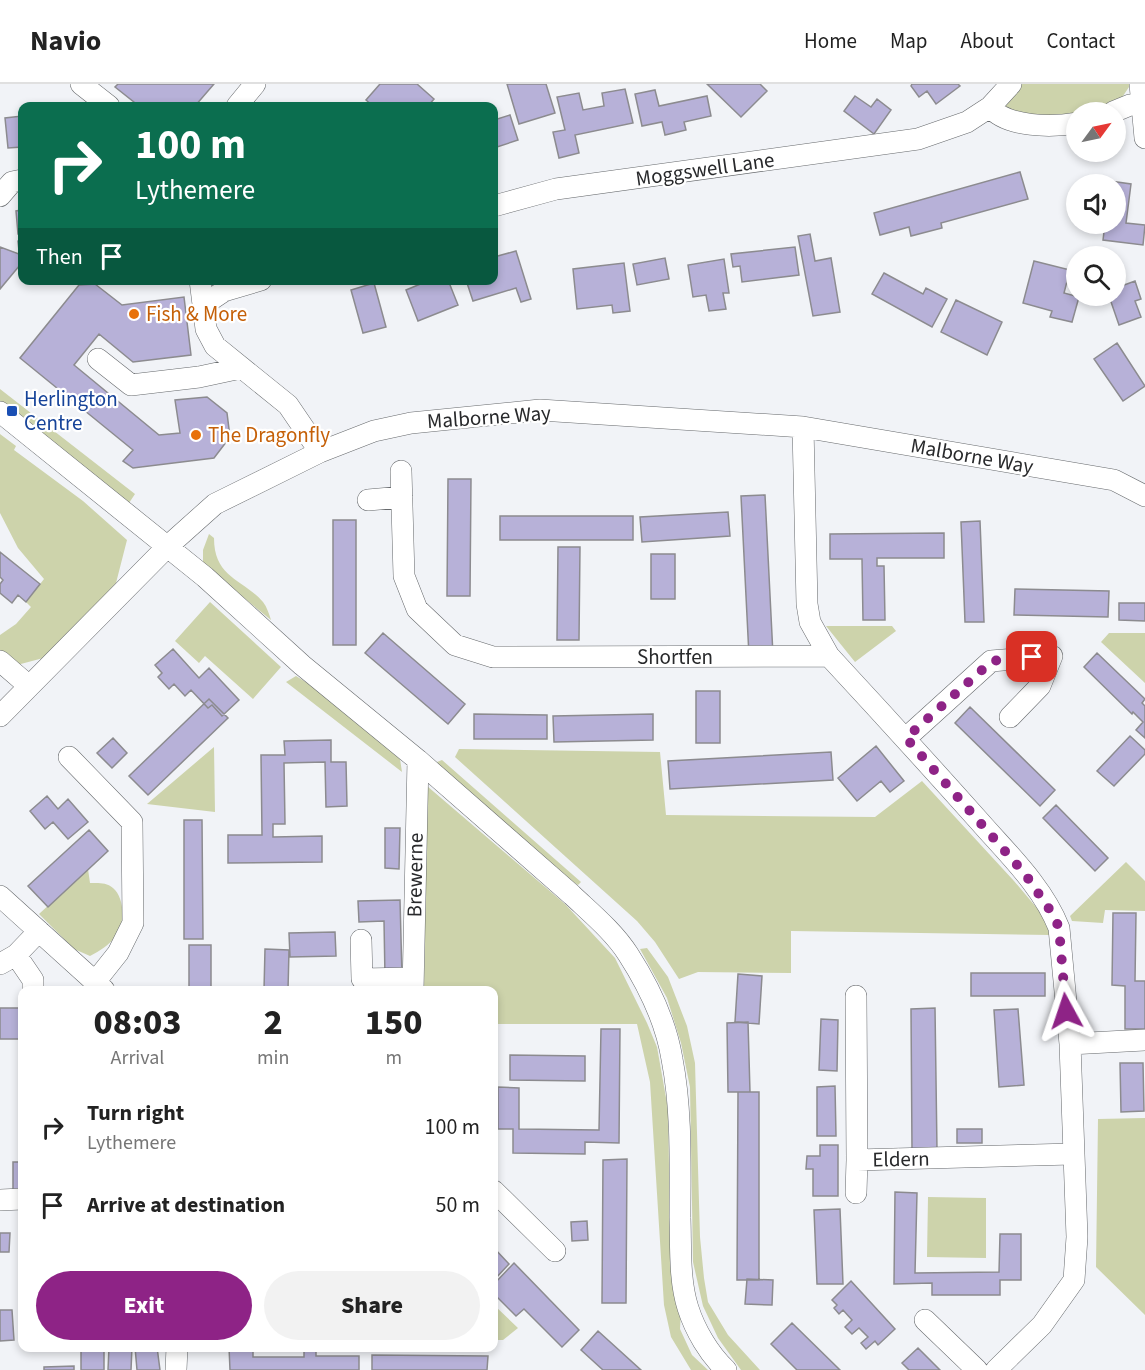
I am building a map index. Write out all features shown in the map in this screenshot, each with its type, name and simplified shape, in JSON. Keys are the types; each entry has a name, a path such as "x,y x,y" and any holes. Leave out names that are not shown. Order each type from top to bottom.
{"street":[{"path":"81,84 103,102"},
{"path":"240,102 255,84"},
{"name":"Moggswell Lane","path":"498,205 556,189 918,140 968,122 990,107 1011,84"},
{"path":"1126,107 1142,97 1145,138"},
{"path":"990,107 995,113 1005,118 1037,126 1066,124"},
{"path":"0,196 12,182 18,181"},
{"path":"201,285 206,328 215,346 288,405 320,452"},
{"path":"203,305 224,291 244,285"},
{"path":"98,359 131,386 199,377 241,368"},
{"name":"Malborne Way","path":"0,716 168,546 215,504 320,452 374,432 411,423 540,410 803,427 1114,480 1145,496"},
{"path":"0,412 168,546 302,665 418,760 596,918 627,953 654,1001 672,1056 678,1101 681,1237 683,1276 688,1308 700,1336 726,1370"},
{"path":"803,427 807,604 810,622 829,656 906,738 1025,874 1054,916 1059,928 1070,1044 1072,1154 1077,1237 1074,1280 1042,1325 996,1370"},
{"name":"Shortfen","path":"401,471 404,576 417,609 455,645 493,657 829,656"},
{"path":"368,500 402,497"},
{"path":"906,738 992,661 1052,656 1040,686 1010,717"},
{"path":"0,661 29,686"},
{"path":"0,896 99,986 133,923 132,822 69,757"},
{"name":"Brewerne","path":"413,984 418,760"},
{"path":"33,986 33,980 8,959 39,931"},
{"path":"361,940 362,980 413,984"},
{"name":"Eldern","path":"856,996 857,1160 1072,1154"},
{"path":"1070,1044 1145,1040"},
{"path":"856,1193 857,1160"},
{"path":"498,1195 555,1251"},
{"path":"0,1200 18,1199"},
{"path":"925,1320 977,1370"},
{"path":"176,1370 177,1352"}],"green space":[{"path":"1020,84 1131,84 1116,102 1066,102 1066,119 1050,121 1002,109"},
{"path":"0,389 135,494 129,503 0,402"},
{"path":"0,434 16,446 14,450 83,501 127,540 116,583 47,657 17,665 0,651 0,635 16,624 31,607 26,602 44,579 18,548 0,513"},
{"path":"209,534 214,538 215,551 224,570 263,602 271,620 203,565 203,550"},
{"path":"210,602 281,667 253,699 205,656 199,663 175,641"},
{"path":"826,626 892,626 896,631 855,662"},
{"path":"1109,633 1145,633 1145,683 1101,642"},
{"path":"296,676 317,689 400,759 402,772 286,682"},
{"path":"214,747 215,812 147,804"},
{"path":"459,749 660,752 666,815 875,817 922,781 1047,920 1051,935 791,931 791,973 698,972 679,979 655,942 637,921 455,757"},
{"path":"442,760 581,882 578,885 570,880 441,769 437,762"},
{"path":"427,786 565,904 615,958 647,1023 657,1047 668,1109 670,1221 681,1311 680,1329 692,1355 708,1370 691,1370 671,1337 664,1305 650,1082 637,1024 498,1024 498,986 424,986"},
{"path":"1126,862 1145,881 1145,911 1105,910 1103,923 1072,921 1070,916"},
{"path":"88,869 90,883 102,883 113,888 122,904 121,925 116,936 104,948 90,956 74,949 39,914"},
{"path":"647,948 668,977 687,1026 695,1063 700,1237 708,1302 728,1335 760,1370 741,1370 718,1338 703,1306 693,1262 690,1087 681,1043 667,998 640,949"},
{"path":"1145,1118 1145,1315 1096,1267 1098,1119"},
{"path":"928,1197 986,1198 986,1258 927,1257"},
{"path":"498,1309 518,1328 503,1340 498,1340"}],"building":[{"path":"118,84 214,84 198,102 134,102 115,87"},
{"path":"380,84 417,84 434,99 431,102 368,102 366,100"},
{"path":"507,84 546,84 555,113 519,124"},
{"path":"707,84 760,84 767,91 741,117"},
{"path":"912,84 958,84 960,86 936,104 927,91 919,97 911,86"},
{"path":"625,89 633,123 575,135 579,153 559,158 553,132 565,130 557,97 579,93 583,110 604,106 602,93"},
{"path":"655,90 659,106 707,96 711,116 684,122 686,130 665,135 662,122 642,126 635,94"},
{"path":"855,96 871,107 877,99 891,110 874,134 844,111"},
{"path":"510,115 518,140 498,147 498,119"},
{"path":"18,116 18,147 8,148 5,118"},
{"path":"1020,172 1028,199 941,223 942,228 911,236 909,227 880,235 874,213"},
{"path":"1126,183 1131,184 1126,223"},
{"path":"16,211 18,211 18,234"},
{"path":"1126,223 1145,225 1143,245 1103,240 1104,234 1126,234"},
{"path":"810,234 815,261 831,258 840,312 813,316 798,236"},
{"path":"0,247 18,254 18,267 0,289"},
{"path":"795,247 799,275 742,282 740,266 733,267 731,254"},
{"path":"516,251 531,299 521,302 516,288 473,301 468,285 498,285 498,256"},
{"path":"665,258 669,279 637,285 633,264"},
{"path":"724,259 729,293 723,293 726,309 709,311 706,295 693,297 688,265"},
{"path":"1034,261 1066,269 1064,293 1066,294 1066,306 1076,306 1072,322 1050,317 1052,311 1023,303"},
{"path":"624,263 630,311 613,313 612,305 577,309 573,269"},
{"path":"884,273 923,294 926,288 947,299 932,327 872,294"},
{"path":"1135,281 1141,299 1135,301 1141,317 1119,325 1112,306 1126,306 1126,284"},
{"path":"79,285 96,285 122,305 184,297 191,355 133,362 99,334 74,365 159,435 180,433 175,400 207,397 227,413 230,437 214,458 133,468 123,461 133,450 20,358"},
{"path":"375,285 386,327 363,333 351,290"},
{"path":"418,285 450,285 458,305 418,321 406,290"},
{"path":"956,300 1002,322 987,355 941,332"},
{"path":"1117,343 1145,386 1123,401 1094,359"},
{"path":"448,479 471,479 470,596 447,596"},
{"path":"765,495 773,655 749,656 741,496"},
{"path":"728,512 730,536 642,542 640,517"},
{"path":"500,516 633,516 633,540 500,540"},
{"path":"333,520 356,520 356,645 333,645"},
{"path":"980,521 984,622 965,622 961,522"},
{"path":"944,533 944,558 877,558 877,566 884,566 885,620 863,620 862,559 830,559 830,534"},
{"path":"558,547 580,547 579,640 557,640"},
{"path":"0,552 40,584 26,602 18,595 12,603 0,593 0,584 3,580 0,577"},
{"path":"651,554 675,554 675,599 651,599"},
{"path":"1015,589 1109,591 1108,617 1014,615"},
{"path":"1119,603 1145,603 1145,621 1119,620"},
{"path":"383,633 465,704 448,724 365,653"},
{"path":"173,649 199,678 209,668 239,700 222,716 212,705 208,708 191,690 185,696 174,684 169,689 158,677 162,673 155,665"},
{"path":"1097,653 1145,699 1142,703 1145,706 1145,738 1136,730 1143,722 1084,667"},
{"path":"696,691 720,691 720,743 696,743"},
{"path":"209,699 228,718 148,795 129,776"},
{"path":"970,707 1055,790 1040,806 955,723"},
{"path":"474,714 547,715 547,739 474,739"},
{"path":"653,714 653,740 554,742 553,716"},
{"path":"1130,736 1145,750 1145,754 1114,786 1097,771"},
{"path":"113,738 127,753 112,768 97,753"},
{"path":"331,740 331,762 346,762 347,806 326,807 325,762 284,763 285,824 273,824 273,837 322,836 322,862 228,863 228,835 262,835 261,755 285,755 284,741"},
{"path":"876,746 904,781 890,792 881,781 857,801 838,778"},
{"path":"831,752 833,780 670,789 668,761"},
{"path":"47,796 58,809 68,799 88,822 68,839 53,822 45,829 30,811"},
{"path":"1056,805 1108,858 1095,871 1043,818"},
{"path":"184,820 202,820 203,939 184,939"},
{"path":"385,828 400,828 399,869 385,868"},
{"path":"89,830 108,851 48,907 28,886"},
{"path":"400,900 402,976 385,977 384,921 359,922 358,901"},
{"path":"1113,913 1136,913 1135,981 1145,981 1145,1029 1125,1029 1125,986 1112,985"},
{"path":"335,932 336,956 290,957 289,933"},
{"path":"189,945 211,945 211,986 189,986"},
{"path":"265,949 289,950 288,986 264,986"},
{"path":"971,973 1045,973 1045,996 971,996"},
{"path":"738,974 762,976 759,1024 735,1022"},
{"path":"0,1008 18,1008 18,1039 0,1039"},
{"path":"935,1008 937,1150 912,1150 911,1009"},
{"path":"1018,1009 1024,1085 999,1087 994,1010"},
{"path":"821,1019 838,1020 837,1071 819,1070"},
{"path":"748,1022 750,1092 728,1092 727,1023"},
{"path":"601,1029 620,1029 619,1143 585,1142 585,1154 513,1153 513,1129 498,1129 498,1087 519,1088 519,1129 599,1130"},
{"path":"510,1055 585,1056 585,1081 510,1080"},
{"path":"1120,1063 1143,1063 1144,1111 1121,1112"},
{"path":"835,1086 836,1136 817,1136 817,1087"},
{"path":"738,1092 759,1092 759,1280 737,1280"},
{"path":"957,1129 982,1129 982,1143 957,1143"},
{"path":"820,1145 838,1145 838,1196 813,1196 813,1169 806,1169 807,1156 820,1156"},
{"path":"627,1159 626,1303 602,1303 603,1160"},
{"path":"13,1162 18,1162 18,1196 13,1196"},
{"path":"895,1192 917,1193 915,1273 999,1272 1000,1234 1021,1234 1021,1280 1000,1280 1000,1295 932,1295 932,1283 894,1284"},
{"path":"840,1209 843,1284 817,1284 814,1210"},
{"path":"587,1221 588,1240 572,1241 571,1222"},
{"path":"0,1233 10,1233 9,1252 0,1252"},
{"path":"498,1252 509,1264 498,1276"},
{"path":"514,1263 579,1330 562,1347 524,1309 516,1316 498,1298 498,1280"},
{"path":"747,1279 773,1280 772,1305 745,1304"},
{"path":"851,1281 895,1329 878,1345 875,1341 866,1349 861,1343 868,1337 859,1328 852,1334 845,1327 852,1320 843,1310 839,1314 834,1308 837,1305 832,1300"},
{"path":"0,1310 12,1310 14,1340 0,1341"},
{"path":"792,1323 840,1370 797,1370 771,1344"},
{"path":"598,1331 641,1370 603,1370 581,1350"},
{"path":"918,1348 940,1370 909,1370 902,1363"},
{"path":"81,1352 104,1352 104,1370 81,1370"},
{"path":"109,1352 132,1352 131,1370 108,1370"},
{"path":"135,1352 158,1352 160,1370 137,1370"},
{"path":"229,1352 253,1352 253,1357 304,1357 304,1352 316,1352 316,1356 359,1356 359,1370 230,1370"},
{"path":"372,1355 488,1356 487,1370 372,1370"},
{"path":"74,1366 74,1370 44,1370 44,1367"}],"place":[{"name":"Fish & More","path":"134,314"},
{"name":"Herlington Centre","path":"12,411"},
{"name":"The Dragonfly","path":"196,435"}],"route":[{"path":"1032,657 992,661 906,738 1025,874 1054,916 1059,928 1066,1011"}]}
